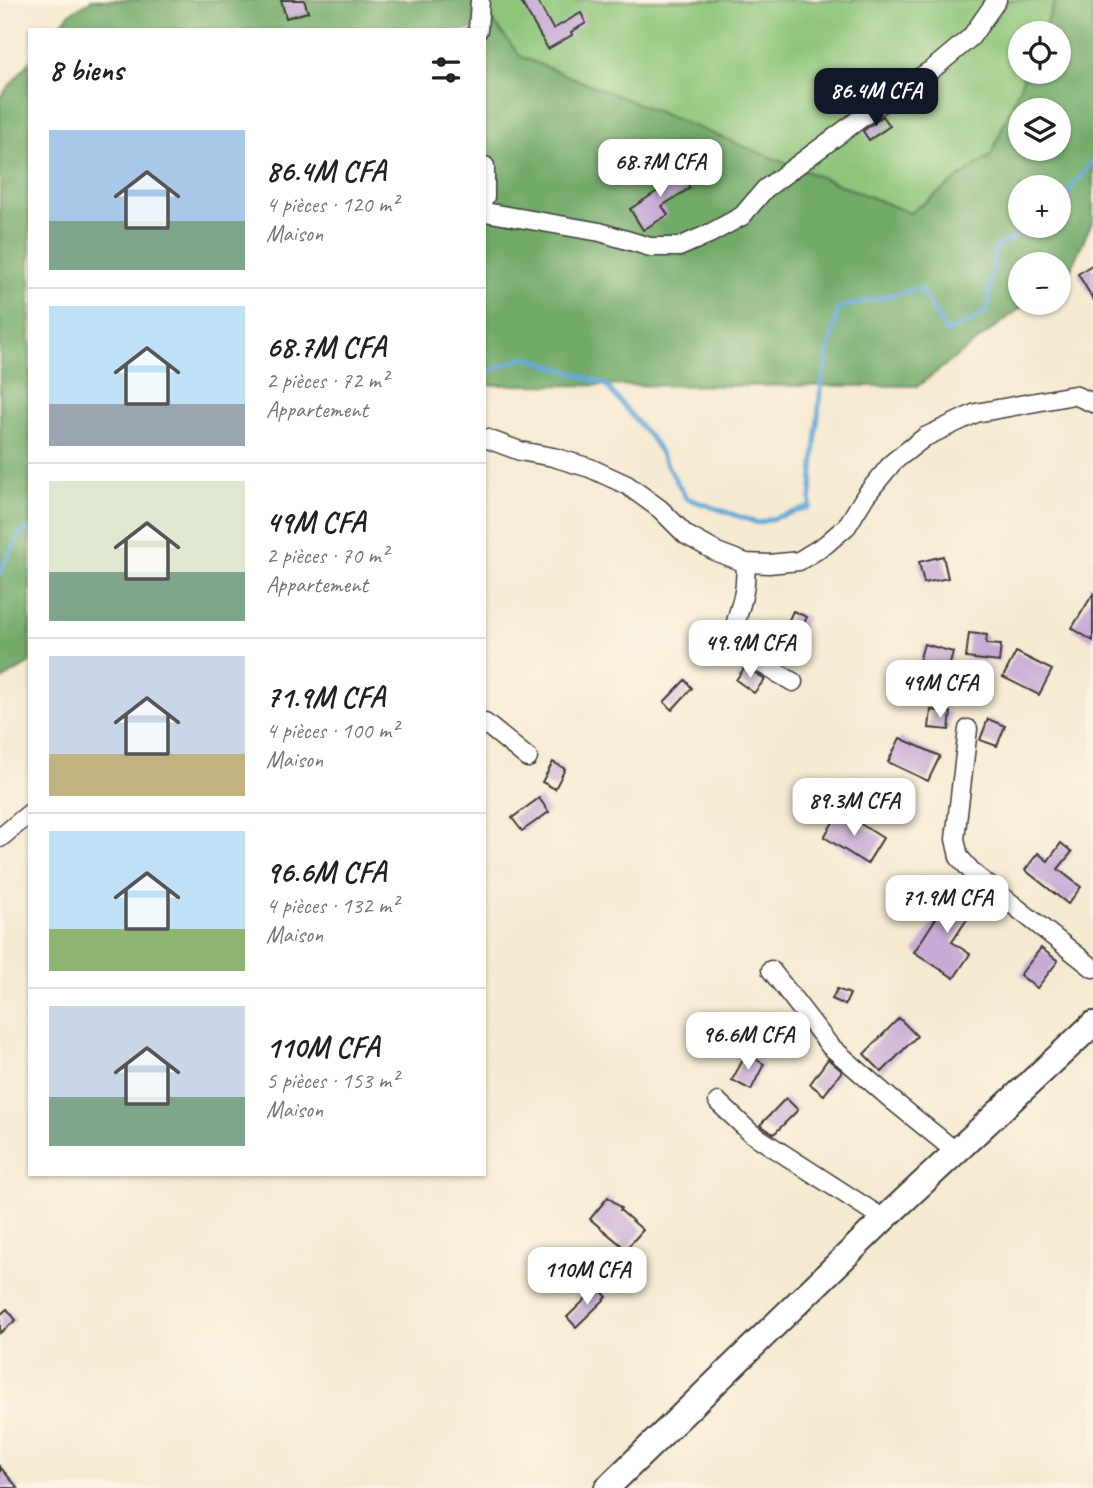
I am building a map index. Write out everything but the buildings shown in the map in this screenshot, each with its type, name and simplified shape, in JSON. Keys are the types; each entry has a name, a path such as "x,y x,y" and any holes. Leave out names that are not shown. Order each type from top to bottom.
{"highway":[{"path":"607,1488 955,1151 1093,1024"}],"street":[{"path":"478,28 480,0"},
{"path":"486,212 600,232 650,247 679,247 742,216 765,189 933,68 971,37 997,0"},
{"path":"486,438 520,451 590,468 627,485 660,509 686,536 746,563 769,564 799,561 825,545 847,526 866,495 893,462 925,437 976,413 1074,395 1093,403"},
{"path":"746,563 744,595 733,641 738,650 793,682"},
{"path":"486,724 528,758"},
{"path":"968,729 955,839 960,857 974,874 1093,968"},
{"path":"0,838 28,815"},
{"path":"771,970 830,1046 955,1151"},
{"path":"718,1102 751,1133 884,1219"}],"green space":[{"path":"92,0 476,0 521,57 910,213 991,155 1008,115 1008,161 1071,161 1071,98 1015,98 1021,84 1071,84 1071,21 1047,21 1056,0 1093,0 1093,220 1071,268 1071,252 1008,252 1008,315 1011,315 918,386 486,385 486,28 58,28 70,13"},
{"path":"476,0 1056,0 1047,21 1008,21 1008,84 1021,84 1015,98 1008,98 1008,115 991,155 910,213 520,57"},
{"path":"28,63 28,664 0,681 0,97"}],"waterway":[{"path":"1071,188 1093,161"},
{"path":"486,372 526,357 605,384 654,442 686,498 758,523 810,507 820,394 838,308 920,288 947,333 987,312 995,248 1013,238"},
{"path":"0,573 19,534 28,529"}]}
